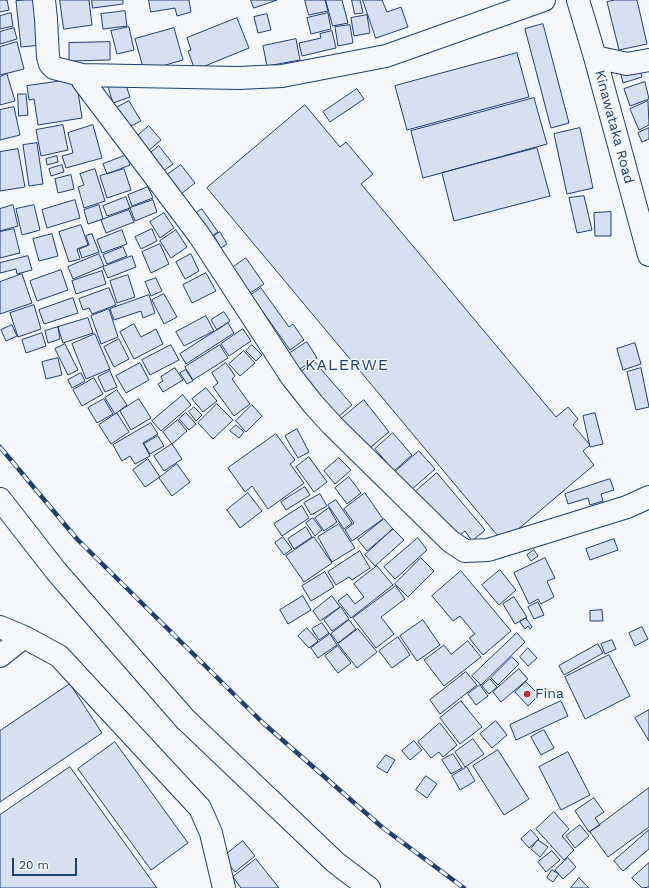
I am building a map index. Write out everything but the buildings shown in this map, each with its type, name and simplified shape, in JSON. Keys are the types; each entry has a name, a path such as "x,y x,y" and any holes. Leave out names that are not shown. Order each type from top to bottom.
{"street":[{"path":"44,0 48,57 50,64 54,68 82,75 238,78 282,76 386,56 544,0"},
{"name":"Kinawataka Road","path":"578,0 649,256"},
{"path":"595,57 627,64 649,60"},
{"path":"82,75 83,81 199,235 291,376 312,404 450,542 466,551 488,550 627,507 649,497"},
{"path":"0,499 56,571 185,719 335,862 369,888"},
{"path":"0,627 24,637 59,656 200,808 212,833 224,888"},
{"path":"0,656 24,637"}],"railway":[{"path":"0,447 77,539 263,723 383,828 464,888"}],"place":[{"name":"Fina","path":"527,694"}],"district":[{"name":"KALERWE","path":"347,365"}]}
